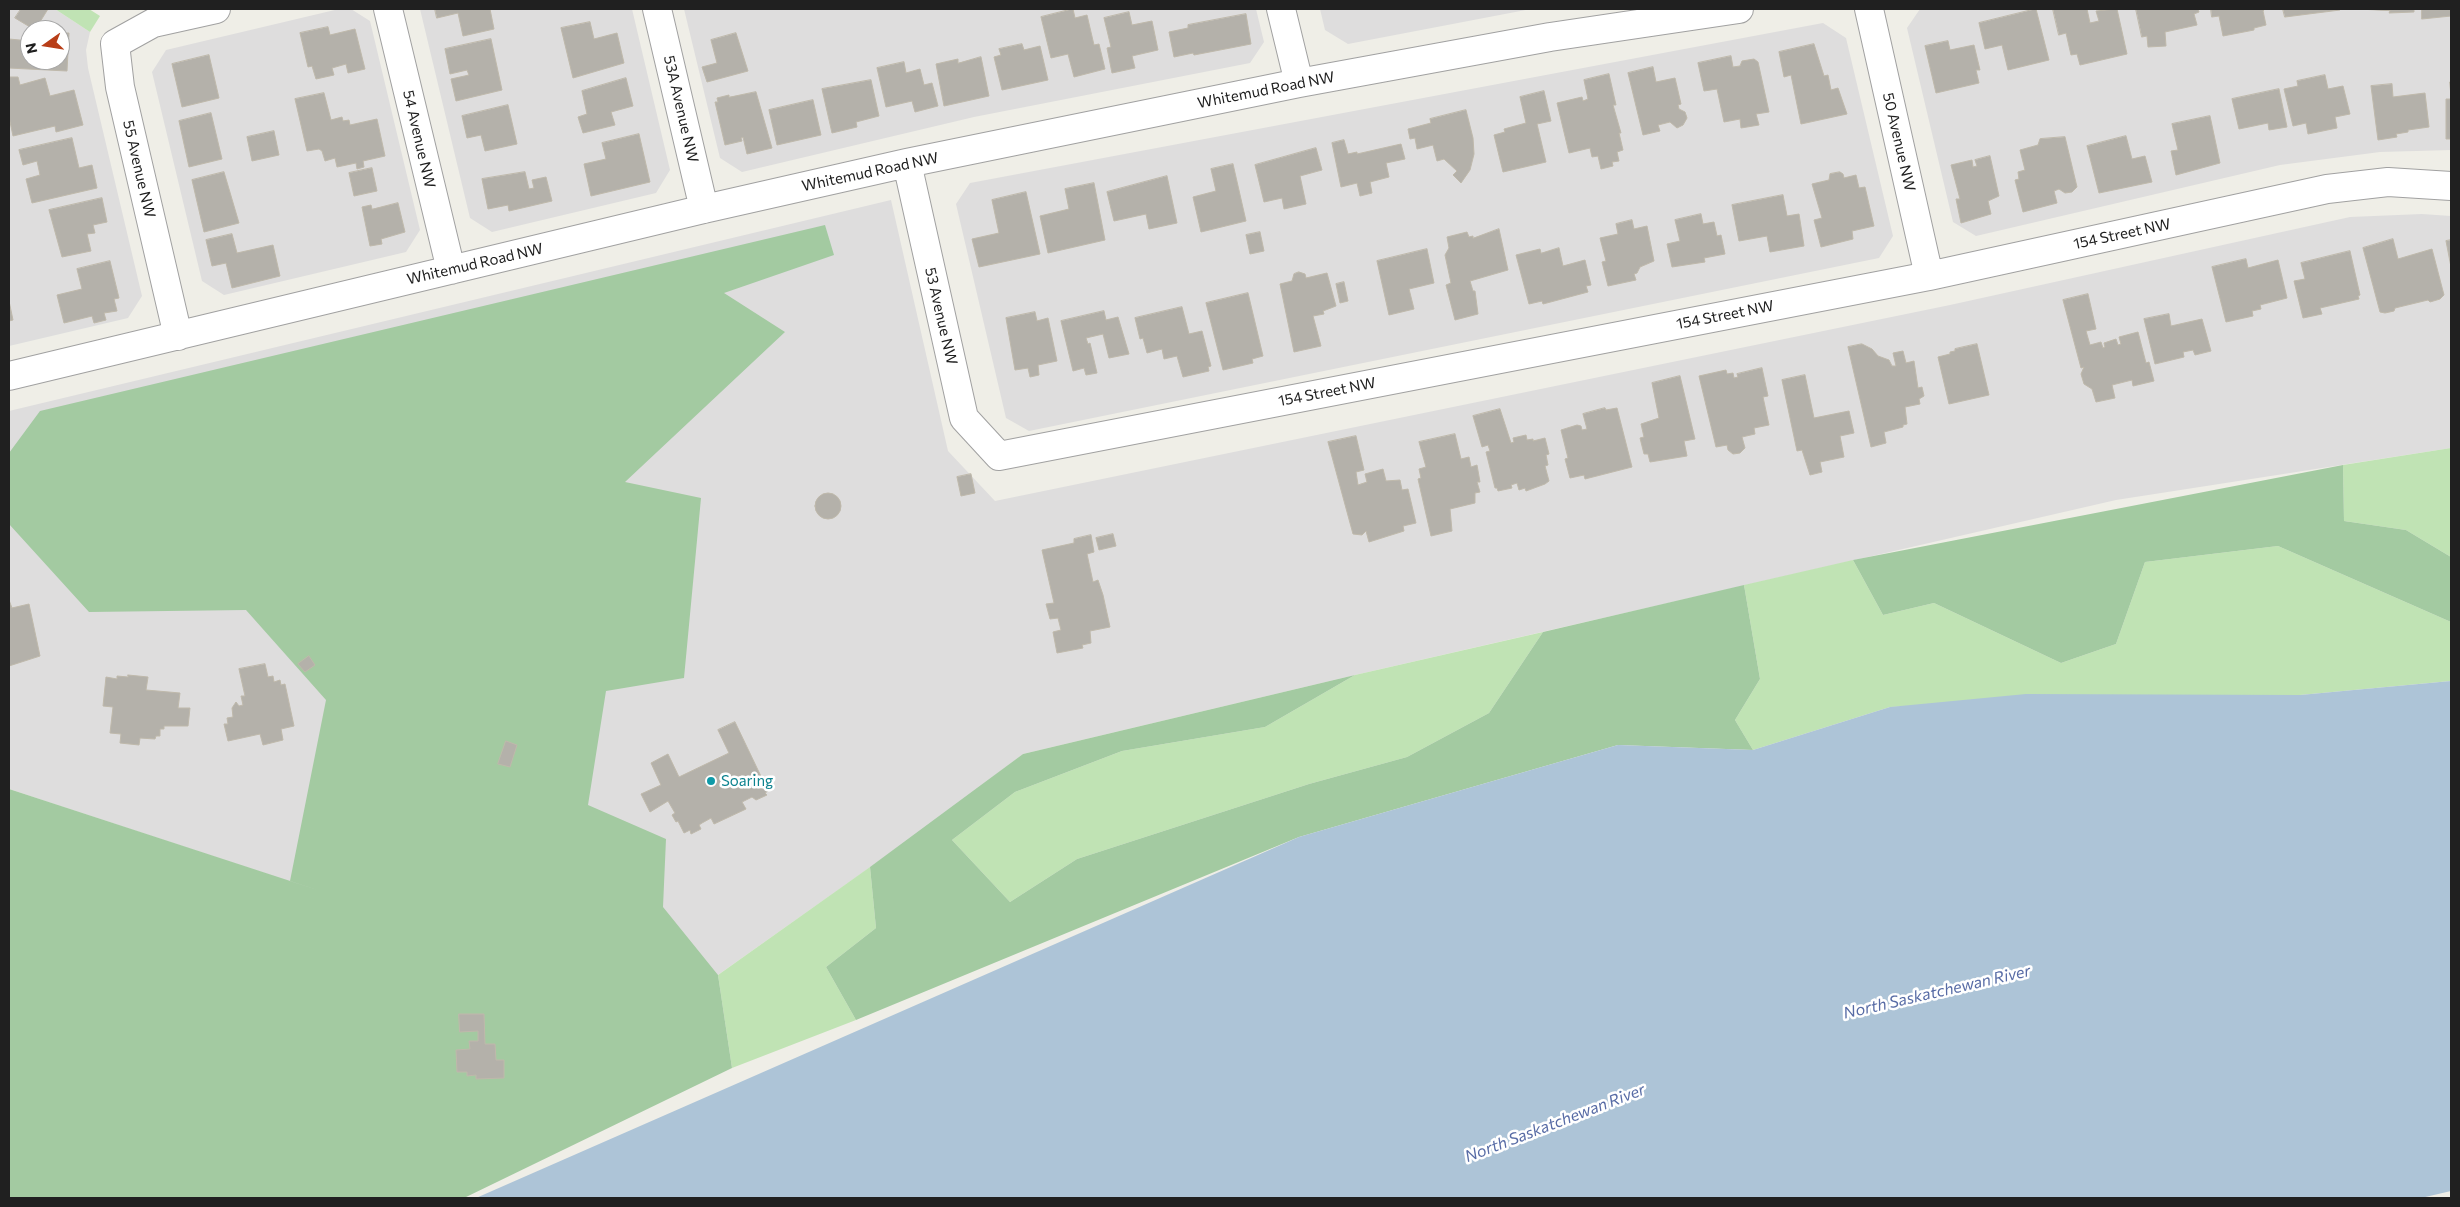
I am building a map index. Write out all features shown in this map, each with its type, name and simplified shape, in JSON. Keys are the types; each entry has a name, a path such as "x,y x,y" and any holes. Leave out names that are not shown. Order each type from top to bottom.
{"street":[{"name":"55 Avenue NW","path":"178,336 120,87 114,44 153,23 216,9"},
{"name":"54 Avenue NW","path":"388,9 450,270"},
{"name":"53A Avenue NW","path":"657,9 704,209"},
{"path":"1281,9 1299,83"},
{"name":"Whitemud Road NW","path":"9,376 704,209 907,163 1299,83 1550,37 1739,9"},
{"name":"50 Avenue NW","path":"1869,9 1930,276"},
{"name":"53 Avenue NW","path":"907,163 964,418 999,456"},
{"name":"154 Street NW","path":"999,456 1930,276 2327,189 2388,182 2451,186"}],"shaded area":[{"path":"9,9 55,9 90,32 86,50 88,68 142,296 128,318 9,346"},
{"path":"339,9 351,9 370,21 420,230 406,252 224,295 202,281 152,72 166,50"},
{"path":"420,9 632,9 670,170 656,193 492,232 470,218"},
{"path":"684,9 1256,9 1264,42 1250,63 974,117 742,172 720,158"},
{"path":"1320,9 1531,9 1348,44 1325,30"},
{"path":"1920,9 2451,9 2451,150 2380,152 2280,165 1976,236 1953,222 1907,28"},
{"path":"1823,23 1846,38 1893,236 1879,258 1029,431 1006,418 956,204 970,183"},
{"path":"891,200 948,451 995,501 1950,305 2350,217 2422,214 2451,216 2451,448 2116,500 1355,675 1023,754 934,822 544,1098 470,941 9,789 9,411"}],"green space":[{"path":"55,9 89,9 100,16 90,32"},
{"path":"825,225 834,255 724,293 785,332 625,482 701,498 684,678 606,691 588,805 666,839 663,907 718,975 732,1068 464,1198 9,1198 9,789 290,881 326,700 246,610 89,612 9,524 9,453 40,411"},
{"path":"2451,448 2451,557 2406,530 2344,521 2343,465"},
{"path":"2343,465 2344,521 2406,530 2451,557 2451,622 2278,546 2145,562 2116,644 2061,663 1934,603 1883,615 1853,560"},
{"path":"2278,546 2451,622 2451,681 2300,695 1890,707 1753,750 1735,720 1760,679 1744,585 1853,560 1883,615 1934,603 2061,663 2116,644 2145,562"},
{"path":"1744,585 1760,679 1735,720 1753,750 1618,745 1299,837 856,1020 826,967 876,928 870,867 1023,754 1355,675 1265,727 1122,751 1015,792 952,840 1010,902 1077,859 1309,784 1407,757 1489,713 1543,632"},
{"path":"1543,632 1489,713 1407,757 1309,784 1077,859 1010,902 952,840 1015,792 1122,751 1265,727 1355,675"},
{"path":"870,867 876,928 826,967 856,1020 732,1068 718,975"}],"water":[{"name":"North Saskatchewan River","path":"2451,681 2451,1191 2421,1198 476,1198 1299,837 1618,745 1753,750 1890,707 2026,694 2300,695"}],"building":[{"path":"21,9 48,9 41,20 20,21 15,18"},
{"path":"435,9 490,9 494,29 463,36 458,13 437,18"},
{"path":"1073,9 1075,18 1087,15 1094,45 1099,44 1105,69 1074,77 1068,54 1051,58 1041,17"},
{"path":"2036,9 2049,60 2008,70 2002,45 1985,49 1979,23"},
{"path":"2053,9 2087,9 2090,23 2099,21 2096,11 2117,9 2127,54 2080,65 2077,54 2071,55 2066,33 2059,35"},
{"path":"2136,9 2198,9 2199,12 2194,14 2197,25 2165,32 2166,46 2148,47 2147,36 2142,37"},
{"path":"2211,9 2265,9 2263,11 2266,25 2254,28 2254,30 2223,36 2219,16 2212,17"},
{"path":"2283,9 2340,9 2340,10 2285,17"},
{"path":"2359,9 2414,9 2414,12 2389,13 2390,11"},
{"path":"2422,9 2451,9 2451,16 2422,19"},
{"path":"1129,12 1132,25 1152,21 1158,50 1132,56 1135,68 1112,73 1107,48 1111,47 1104,18"},
{"path":"1246,14 1251,44 1174,57 1169,32 1188,28 1188,25"},
{"path":"590,22 594,39 617,33 624,63 573,78 561,28"},
{"path":"328,27 330,35 355,29 365,69 348,73 346,64 332,68 334,75 316,79 312,66 308,67 300,33"},
{"path":"736,33 748,71 707,82 702,67 717,63 711,40"},
{"path":"9,39 20,40 20,69 9,68"},
{"path":"491,39 502,90 456,101 451,79 469,75 467,70 450,74 445,49"},
{"path":"1948,41 1950,50 1974,45 1980,70 1976,70 1979,83 1936,93 1925,46"},
{"path":"1022,44 1024,50 1040,46 1048,80 1002,90 994,57 1001,55 999,49"},
{"path":"1814,44 1824,76 1828,75 1831,90 1838,88 1847,114 1801,124 1791,75 1784,77 1779,52"},
{"path":"209,55 219,98 182,107 172,64"},
{"path":"1731,56 1733,67 1740,66 1742,61 1754,59 1758,62 1769,112 1756,114 1759,125 1741,128 1740,119 1724,122 1717,89 1704,91 1698,63"},
{"path":"981,57 989,96 944,106 936,64 958,59 958,63"},
{"path":"904,62 906,73 920,69 924,85 932,83 938,106 915,112 912,101 886,107 877,68"},
{"path":"1653,67 1656,82 1675,78 1681,104 1678,105 1679,109 1685,112 1687,118 1683,125 1677,128 1670,122 1658,125 1660,131 1643,135 1628,73"},
{"path":"1609,74 1616,105 1613,105 1621,133 1619,133 1623,150 1617,152 1619,161 1612,162 1613,166 1601,169 1598,156 1592,157 1590,148 1569,153 1557,103 1582,97 1583,101 1588,99 1584,80"},
{"path":"2325,75 2328,89 2343,86 2350,114 2335,117 2337,128 2308,134 2306,123 2293,126 2284,89 2298,86 2297,81"},
{"path":"9,77 18,77 20,85 45,78 50,96 74,90 83,125 56,132 55,126 13,136 9,117"},
{"path":"626,78 633,106 611,112 615,125 583,133 578,117 587,114 582,91"},
{"path":"871,80 879,116 856,122 857,127 832,133 822,89"},
{"path":"2392,84 2393,97 2425,93 2429,127 2408,130 2408,132 2396,134 2397,137 2378,140 2371,86"},
{"path":"2279,89 2287,127 2269,130 2268,123 2239,129 2232,99"},
{"path":"1544,91 1551,121 1537,124 1546,162 1503,172 1494,135 1505,132 1504,129 1526,123 1520,97"},
{"path":"756,92 772,148 747,154 743,137 741,138 742,141 725,145 715,102 718,102 717,98 729,95 729,97"},
{"path":"324,93 331,120 342,117 343,121 349,120 350,125 377,119 385,156 363,161 364,167 357,169 356,163 337,167 335,158 325,161 322,151 319,149 307,151 295,99"},
{"path":"2446,99 2451,99 2451,139 2446,139"},
{"path":"813,100 821,135 777,145 769,110"},
{"path":"508,105 517,144 485,151 481,135 467,138 462,116"},
{"path":"1466,110 1473,138 1474,154 1470,170 1461,183 1453,175 1457,171 1444,159 1437,161 1433,145 1417,149 1415,138 1410,139 1408,129 1431,123 1430,119"},
{"path":"211,113 222,159 189,167 179,121"},
{"path":"2210,116 2220,163 2176,175 2171,151 2178,150 2172,124"},
{"path":"274,131 279,155 252,161 247,137"},
{"path":"639,134 650,182 591,196 584,164 606,159 602,143"},
{"path":"2126,136 2132,159 2145,156 2152,182 2099,193 2087,146"},
{"path":"2065,137 2077,187 2072,192 2065,193 2059,189 2054,191 2057,203 2023,212 2015,180 2019,179 2018,172 2025,170 2020,150 2038,145 2040,139"},
{"path":"72,138 79,168 92,165 97,188 32,203 26,179 40,175 37,161 23,165 19,150"},
{"path":"1344,140 1348,154 1357,152 1357,154 1401,144 1405,159 1386,163 1389,177 1370,182 1372,193 1360,196 1357,183 1341,187 1332,143"},
{"path":"1316,148 1322,170 1300,176 1306,204 1284,209 1282,198 1264,202 1255,165"},
{"path":"1990,156 1999,196 1988,201 1991,214 1961,223 1956,199 1960,199 1951,165 1972,160 1973,167 1977,166 1975,160"},
{"path":"1233,164 1246,221 1201,232 1193,197 1216,191 1211,169"},
{"path":"372,168 377,191 354,196 349,173"},
{"path":"224,172 239,223 204,232 192,180"},
{"path":"525,172 529,189 534,188 532,180 546,177 552,201 509,211 508,205 488,209 482,179"},
{"path":"1840,172 1844,178 1856,175 1859,188 1865,187 1874,226 1852,231 1853,239 1821,247 1814,220 1822,218 1812,184 1829,180 1830,174"},
{"path":"1167,176 1177,223 1149,229 1146,214 1114,221 1107,192"},
{"path":"1094,183 1105,240 1048,253 1040,216 1069,209 1065,189"},
{"path":"1026,192 1040,254 979,267 972,239 999,233 992,200"},
{"path":"1783,195 1787,216 1799,214 1804,246 1770,252 1767,236 1739,241 1732,205"},
{"path":"102,198 107,222 93,225 95,233 87,234 91,251 62,257 49,210"},
{"path":"398,203 405,232 381,239 382,244 370,246 362,207 371,205 372,209"},
{"path":"1701,214 1703,224 1714,222 1717,236 1721,235 1725,254 1704,258 1705,262 1672,267 1667,244 1680,241 1675,220"},
{"path":"1632,220 1634,229 1647,226 1654,261 1640,267 1637,273 1634,274 1636,280 1608,286 1602,262 1606,261 1600,238 1618,234 1616,224"},
{"path":"1499,229 1508,270 1470,281 1473,291 1475,291 1478,314 1455,320 1446,285 1451,283 1445,255 1449,248 1447,237 1467,232 1469,237 1473,236 1473,238"},
{"path":"1260,232 1264,251 1250,254 1246,235"},
{"path":"232,234 237,253 273,245 280,276 232,288 226,263 212,266 206,240"},
{"path":"2393,239 2398,259 2432,249 2444,295 2440,299 2395,308 2394,311 2385,313 2380,312 2363,248"},
{"path":"2451,240 2451,267 2446,241"},
{"path":"1559,248 1563,266 1585,260 1591,285 1586,286 1588,292 1543,304 1542,301 1529,304 1516,255 1540,249 1541,253"},
{"path":"1427,249 1434,283 1409,289 1414,309 1389,315 1377,261"},
{"path":"2350,251 2360,295 2358,296 2359,299 2320,308 2322,314 2303,318 2294,281 2305,279 2301,263"},
{"path":"2246,259 2248,268 2278,260 2287,298 2260,305 2261,309 2252,311 2253,316 2226,322 2212,267"},
{"path":"110,261 119,298 114,299 117,311 104,313 106,320 94,323 92,316 64,323 57,295 82,289 77,269"},
{"path":"1299,272 1305,274 1306,278 1327,273 1336,306 1323,311 1324,314 1313,316 1321,346 1294,352 1280,284 1292,281 1294,274"},
{"path":"1344,282 1348,301 1340,303 1336,284"},
{"path":"1248,293 1263,356 1252,359 1253,363 1223,370 1206,303"},
{"path":"2088,294 2096,329 2086,331 2090,345 2101,342 2103,348 2105,347 2104,343 2116,339 2118,345 2121,344 2119,337 2138,332 2146,363 2149,362 2154,381 2133,386 2132,380 2112,385 2115,398 2096,402 2092,389 2084,384 2081,374 2084,367 2081,368 2063,300"},
{"path":"9,301 13,320 9,321"},
{"path":"1182,307 1189,334 1202,331 1211,366 1208,367 1209,371 1183,377 1177,356 1164,359 1162,349 1147,353 1143,338 1140,339 1135,318"},
{"path":"1104,311 1106,320 1118,317 1129,354 1109,358 1103,334 1086,338 1088,344 1090,343 1097,373 1086,375 1084,368 1073,371 1061,321"},
{"path":"1035,312 1037,321 1048,318 1057,361 1038,365 1039,375 1030,377 1028,368 1015,370 1006,318"},
{"path":"2169,314 2171,326 2202,319 2211,351 2195,355 2193,350 2183,352 2184,357 2155,364 2144,319"},
{"path":"1862,344 1872,349 1878,356 1889,360 1892,366 1896,366 1893,353 1903,351 1906,363 1914,361 1918,388 1922,387 1924,396 1919,399 1920,404 1905,407 1907,424 1903,425 1903,427 1884,432 1886,443 1871,447 1848,347"},
{"path":"1977,344 1989,395 1949,404 1938,357 1950,354 1955,349"},
{"path":"1762,368 1768,396 1763,397 1769,425 1754,428 1755,434 1742,437 1745,448 1740,453 1733,454 1728,450 1727,445 1716,447 1699,376 1726,370 1727,374 1733,373 1734,378 1738,377 1737,374"},
{"path":"1805,375 1814,418 1849,411 1854,433 1840,436 1844,457 1820,462 1822,472 1810,475 1802,450 1797,451 1782,380"},
{"path":"1680,376 1695,439 1684,441 1687,456 1650,462 1648,454 1644,454 1640,438 1644,437 1641,424 1659,418 1652,383"},
{"path":"1605,408 1606,410 1617,408 1632,467 1585,479 1584,475 1570,478 1565,459 1568,458 1561,430 1577,425 1581,426 1582,430 1587,429 1583,414"},
{"path":"1500,409 1511,443 1514,442 1513,438 1526,435 1527,440 1533,439 1533,441 1545,438 1549,454 1546,455 1548,465 1545,466 1549,481 1545,484 1526,491 1525,488 1519,490 1517,483 1511,485 1512,488 1498,491 1495,488 1486,452 1490,451 1488,445 1482,447 1473,416"},
{"path":"1455,434 1461,459 1469,457 1471,467 1477,465 1480,482 1477,482 1480,492 1475,493 1475,503 1450,509 1452,531 1431,536 1418,479 1421,478 1419,469 1426,467 1419,442"},
{"path":"1356,436 1364,470 1356,472 1358,485 1367,482 1365,474 1383,469 1386,481 1400,480 1402,490 1408,489 1416,523 1403,526 1404,531 1369,542 1366,531 1362,535 1353,534 1328,442"},
{"path":"971,474 975,493 961,496 957,477"},
{"path":"828,493 837,497 841,506 837,515 828,519 819,515 815,506 819,497"},
{"path":"1113,534 1116,546 1099,550 1096,538"},
{"path":"1091,535 1094,552 1087,554 1093,582 1098,580 1103,595 1110,627 1090,631 1091,643 1082,645 1083,648 1057,653 1053,632 1061,630 1058,618 1050,619 1046,604 1054,603 1042,550 1074,543 1074,539"},
{"path":"9,600 12,608 29,604 40,656 9,666"},
{"path":"309,656 315,665 305,672 298,664"},
{"path":"265,664 268,677 273,676 274,682 280,680 281,685 285,684 294,726 281,729 283,740 263,745 260,734 228,741 224,724 228,724 227,718 233,717 232,708 236,702 239,706 243,705 241,696 245,696 239,669"},
{"path":"128,675 148,677 146,690 180,693 178,708 190,708 188,726 164,726 164,729 160,729 160,736 156,736 155,739 140,738 139,745 120,743 121,734 110,733 113,707 103,706 106,677 117,679 117,676 128,677"},
{"name":"Soaring","path":"735,722 768,791 765,793 767,795 756,800 752,797 742,802 746,809 714,824 711,818 699,825 701,829 691,834 690,830 684,833 678,821 676,822 672,815 675,813 668,801 650,812 641,794 661,785 651,763 668,754 679,777 729,753 718,730"},
{"path":"506,741 517,745 510,767 498,764"},
{"path":"459,1014 484,1014 485,1044 495,1044 496,1060 504,1060 504,1078 476,1079 476,1075 467,1076 467,1072 457,1072 456,1050 470,1049 469,1041 478,1041 478,1031 460,1032"}],"place":[{"name":"Soaring","path":"711,781"}]}
